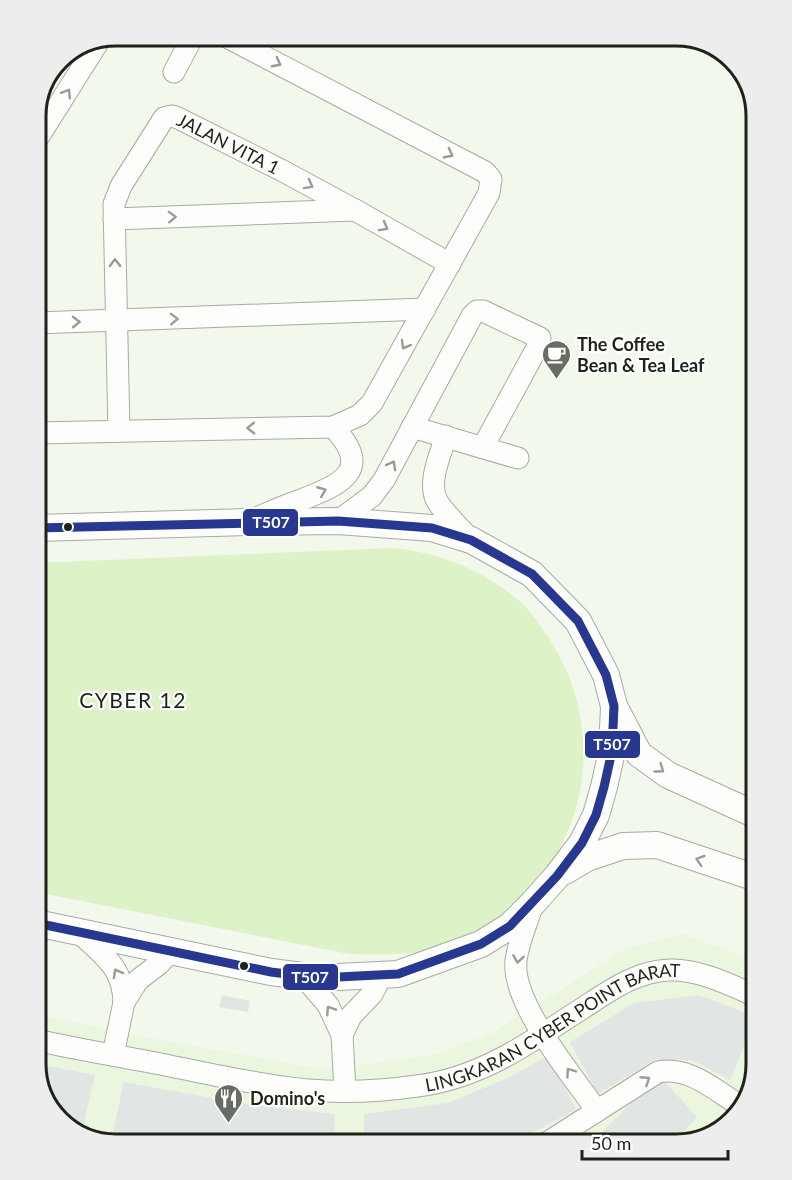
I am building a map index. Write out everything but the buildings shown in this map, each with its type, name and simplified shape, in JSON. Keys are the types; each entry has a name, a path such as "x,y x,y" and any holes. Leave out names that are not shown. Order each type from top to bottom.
{"main road":[{"path":"47,528 338,521 432,528 471,540 532,573 578,621 606,675 614,706 639,754 668,775 746,810"},
{"path":"46,925 271,972 318,978 398,974 482,944 510,926 533,903 582,843 596,815 612,751 614,706"},
{"path":"557,876 588,858 623,846 657,845 746,875"}],"lane":[{"path":"174,72 188,46"},
{"path":"47,433 333,427 360,416 372,403 489,194 490,179 485,172 245,46"},
{"path":"47,124 94,51"},
{"name":"JALAN VITA 1","path":"119,431 114,219 117,194 167,116 178,118 209,133 355,210"},
{"path":"114,219 355,210 450,264"},
{"path":"47,323 425,309"},
{"path":"338,521 372,496 392,466 472,316 483,311 540,338 539,344 483,447"},
{"path":"249,522 329,489 345,476 352,458 350,449 346,440 333,427"},
{"path":"412,428 519,458"},
{"path":"446,436 435,474 434,492 437,501 471,540"},
{"path":"533,903 516,960 516,975 526,1006 597,1111"},
{"path":"79,932 109,960 123,985 124,1002 113,1055"},
{"path":"124,1002 138,980 159,964 170,951"},
{"name":"LINGKARAN CYBER POINT BARAT","path":"46,1042 257,1083 309,1090 345,1091 419,1086 474,1072 493,1063 626,981 652,972 671,970 690,972 746,992"},
{"path":"342,1035 351,1016 372,994 382,975"},
{"path":"303,976 328,1005 342,1035 345,1091"},
{"path":"563,1134 617,1100 648,1077 668,1070 689,1074 734,1102"}],"shaded area":[{"path":"683,934 746,957 745,1073 736,1099 725,1113 711,1124 694,1131 676,1134 112,1133 98,1131 74,1119 56,1099 49,1082 46,1064 46,1016 133,1035 326,1070 433,1055 492,1033 627,948"}],"green space":[{"path":"393,548 443,558 489,579 517,599 546,634 565,668 578,704 583,741 582,778 574,815 559,849 538,881 495,919 462,939 444,946 409,953 349,954 46,894 47,563"}],"transit line":[{"name":"T507","path":"46,925 271,972 318,978 398,974 481,944 510,926 557,876 582,843 596,815 604,787 612,751 614,706 606,675 578,621 532,574 471,540 432,528 338,521 47,528"}],"place":[{"name":"The Coffee Bean & Tea Leaf","path":"556,380"},
{"name":"Domino's","path":"229,1124"}],"district":[{"name":"CYBER 12","path":"133,699"}]}
